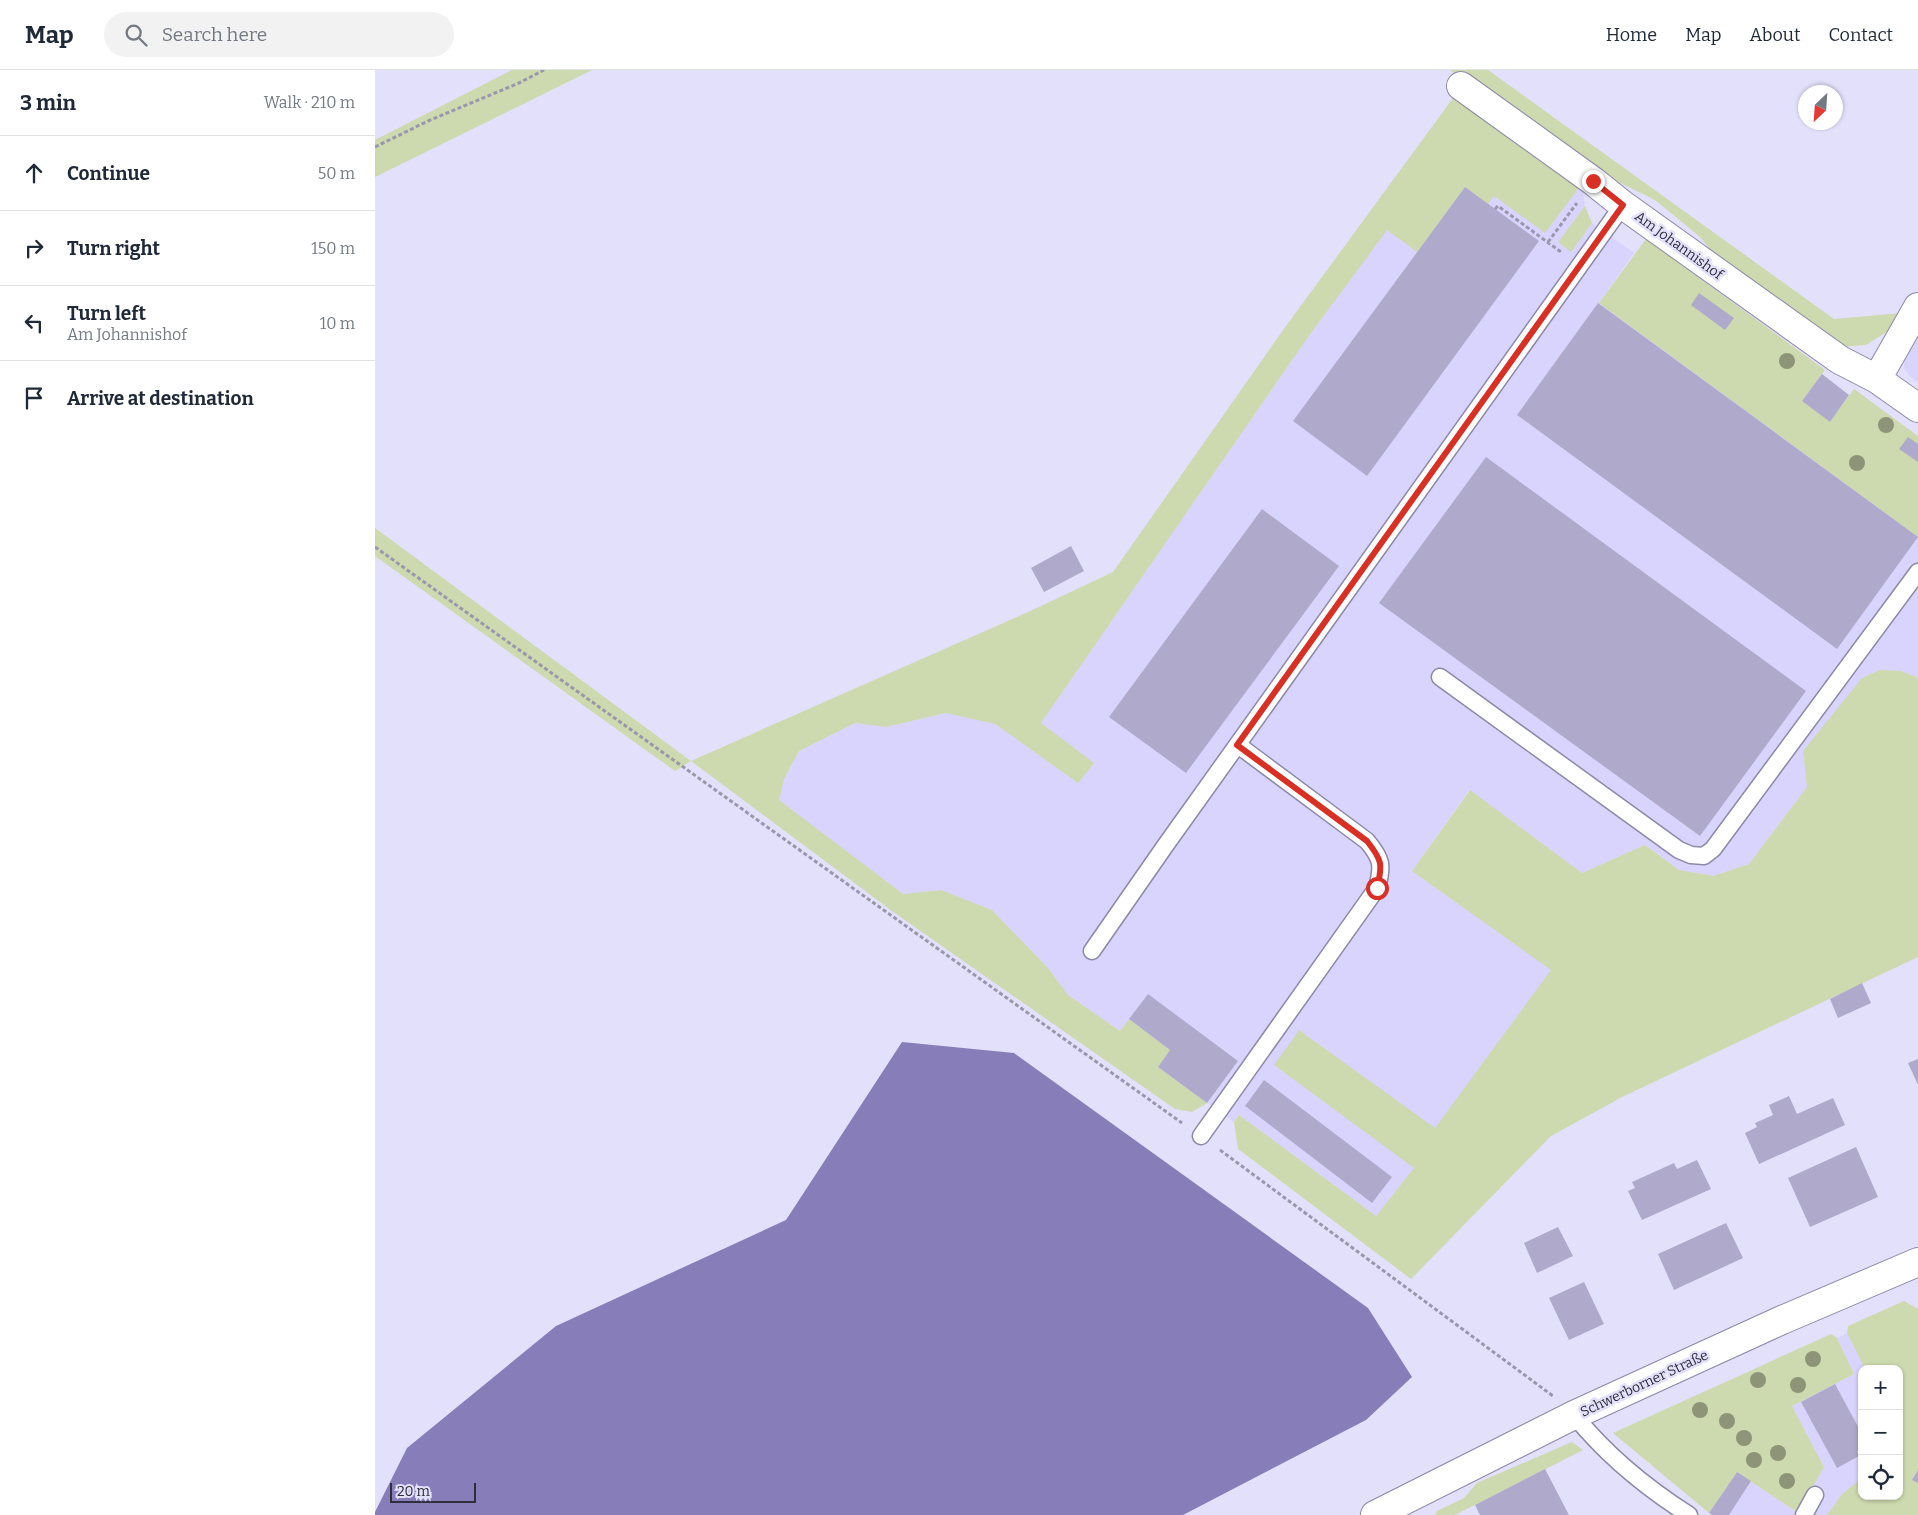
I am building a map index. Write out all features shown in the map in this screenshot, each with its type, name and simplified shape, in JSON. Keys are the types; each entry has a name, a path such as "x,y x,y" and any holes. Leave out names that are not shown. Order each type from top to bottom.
{"street":[{"name":"Am Johannishof","path":"1461,86 1593,181 1623,205 1840,360 1877,379 1918,408"},
{"path":"1877,379 1918,306"},
{"name":"Schwerborner Straße","path":"1375,1515 1574,1416 1782,1320 1918,1262"}],"lane":[{"path":"1092,951 1623,205"},
{"path":"1440,676 1679,850 1691,855 1704,856 1713,849 1918,572"},
{"path":"1201,1136 1377,888 1381,870 1379,855 1367,841 1237,745"},
{"path":"1574,1416 1607,1453 1629,1473 1689,1515"},
{"path":"1804,1515 1815,1494"}],"path":[{"path":"375,147 428,121 519,83 544,70"},
{"path":"1548,242 1593,181"},
{"path":"1495,209 1498,206 1580,266"},
{"path":"375,546 1201,1136 1547,1391 1574,1416"}],"shaded area":[{"path":"1581,185 1585,206 1558,242 1571,251 1592,223 1634,253 1599,303 1918,537 1918,678 1901,671 1803,751 1807,787 1749,864 1713,876 1679,870 1645,845 1582,873 1469,790 1412,871 1552,970 1435,1129 1300,1031 1414,1168 1376,1216 1239,1115 1234,1122 1158,1067 1170,1050 1129,1019 1120,1031 1068,995 1048,968 992,910 941,890 903,894 778,800 784,779 799,751 855,723 886,727 946,713 995,724 1078,783 1093,763 1041,723 1306,340 1387,229 1417,251 1465,187 1488,204 1494,195"},
{"path":"1918,330 1918,382 1904,368 1904,354"},
{"path":"902,1042 1014,1053 1368,1308 1412,1377 1366,1420 1183,1515 375,1515 407,1448 556,1326 786,1220"},
{"path":"1847,1333 1863,1365 1858,1365 1858,1481 1842,1494 1827,1515 1712,1515 1737,1472 1797,1513 1824,1467 1792,1406 1854,1374 1837,1338"}],"green space":[{"path":"512,70 592,70 375,177 375,140"},
{"path":"1450,70 1488,70 1834,319 1902,313 1888,331 1866,345 1842,347 1725,268 1700,237 1655,200 1580,163"},
{"path":"1456,94 1581,185 1545,233 1494,196 1488,204 1465,187 1417,252 1387,230 1306,340 1041,723 1094,763 1078,783 995,724 946,713 886,727 855,723 799,751 784,779 779,800 903,894 941,890 992,910 1048,968 1068,995 1120,1031 1129,1019 1170,1050 1158,1067 1207,1103 1192,1112 1175,1109 892,911 691,761 1037,608 1113,572 1286,326"},
{"path":"1585,206 1592,223 1571,252 1558,242"},
{"path":"1646,239 1825,370 1802,401 1830,421 1854,389 1918,436 1918,537 1599,303"},
{"path":"375,528 691,761 675,771 375,556"},
{"path":"1880,670 1901,671 1918,678 1918,957 1624,1096 1551,1136 1411,1279 1238,1149 1234,1122 1239,1115 1376,1216 1414,1168 1274,1065 1299,1030 1435,1128 1551,970 1412,871 1470,790 1582,873 1645,845 1679,870 1713,876 1749,864 1807,787 1803,751 1862,678"},
{"path":"1904,1301 1918,1309 1918,1470 1913,1480 1918,1483 1918,1515 1827,1515 1842,1494 1858,1481 1858,1500 1903,1500 1903,1365 1863,1365 1847,1333 1848,1326"},
{"path":"1831,1334 1837,1338 1854,1374 1792,1406 1824,1467 1798,1513 1737,1472 1709,1513 1613,1433"},
{"path":"1572,1442 1583,1450 1455,1515 1435,1515 1437,1511 1464,1498 1477,1483"}],"building":[{"path":"1465,187 1539,241 1367,476 1293,421"},
{"path":"1699,293 1734,318 1725,330 1691,305"},
{"path":"1598,303 1918,537 1837,649 1517,415"},
{"path":"1822,374 1849,395 1830,422 1802,401"},
{"path":"1908,437 1918,444 1918,462 1899,449"},
{"path":"1486,457 1806,691 1700,836 1379,603"},
{"path":"1262,509 1339,566 1186,773 1109,717"},
{"path":"1071,546 1084,571 1044,592 1031,568"},
{"path":"1862,983 1871,1003 1838,1018 1830,999"},
{"path":"1148,994 1238,1061 1207,1103 1158,1067 1170,1050 1129,1019"},
{"path":"1918,1059 1918,1085 1908,1063"},
{"path":"1264,1080 1392,1177 1372,1203 1245,1106"},
{"path":"1789,1096 1797,1114 1833,1098 1845,1125 1759,1164 1745,1133 1757,1127 1755,1123 1773,1115 1769,1105"},
{"path":"1856,1147 1878,1197 1810,1227 1788,1178"},
{"path":"1697,1160 1711,1189 1642,1220 1628,1191 1635,1188 1632,1182 1674,1163 1677,1169"},
{"path":"1726,1223 1743,1258 1674,1290 1658,1254"},
{"path":"1558,1227 1573,1256 1537,1273 1524,1243"},
{"path":"1584,1282 1604,1324 1569,1340 1549,1298"},
{"path":"1835,1384 1858,1427 1858,1457 1837,1468 1801,1402"},
{"path":"1545,1469 1569,1515 1480,1515 1475,1505"},
{"path":"1918,1470 1918,1483 1912,1480"},
{"path":"1737,1472 1751,1481 1729,1515 1712,1515 1709,1513"}],"route":[{"path":"1377,888 1381,870 1379,855 1367,841 1237,745 1623,205 1593,181"}]}
